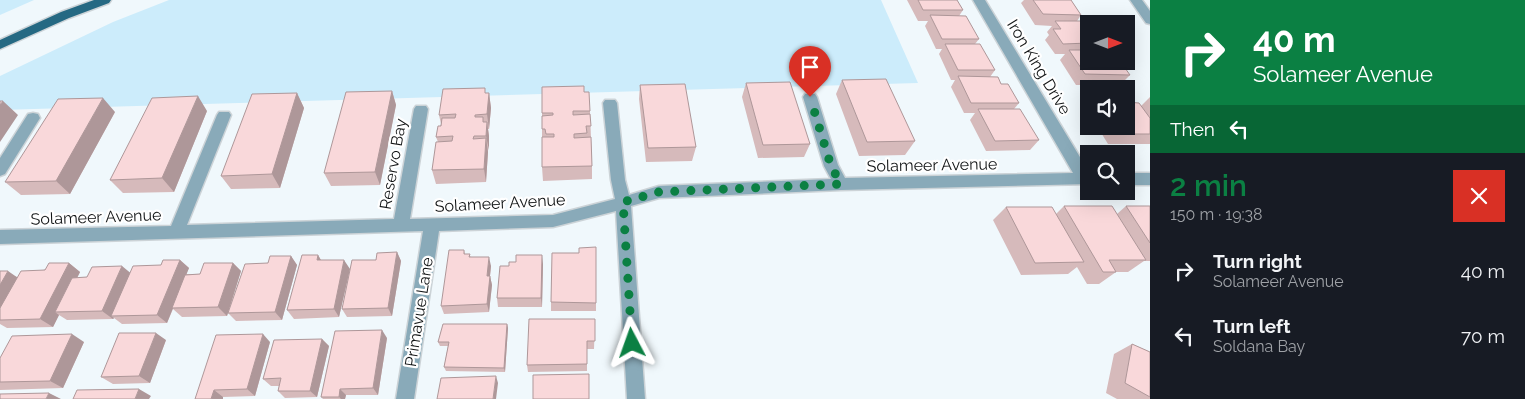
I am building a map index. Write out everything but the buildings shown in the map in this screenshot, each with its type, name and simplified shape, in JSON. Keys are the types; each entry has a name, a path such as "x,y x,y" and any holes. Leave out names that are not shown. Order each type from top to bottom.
{"main road":[{"path":"0,46 65,15 105,0"}],"street":[{"name":"Iron King Drive","path":"979,0 1080,168"},
{"path":"1136,0 1150,20"},
{"path":"810,97 831,166 841,184"},
{"path":"610,103 619,184 623,202 636,399"},
{"name":"Reservo Bay","path":"401,225 421,109"},
{"path":"176,232 224,115"},
{"path":"0,170 33,118"},
{"name":"Solameer Avenue","path":"0,237 553,221 585,214 659,192 841,184 1080,178"},
{"path":"1135,178 1150,179"},
{"name":"Primavue Lane","path":"405,399 432,224"}],"shaded area":[{"path":"0,0 34,0 0,15"},
{"path":"169,0 881,0 918,83 0,110 0,76 113,22"}],"route":[{"path":"632,343 623,202 659,192 841,184 831,166 810,97"}]}
